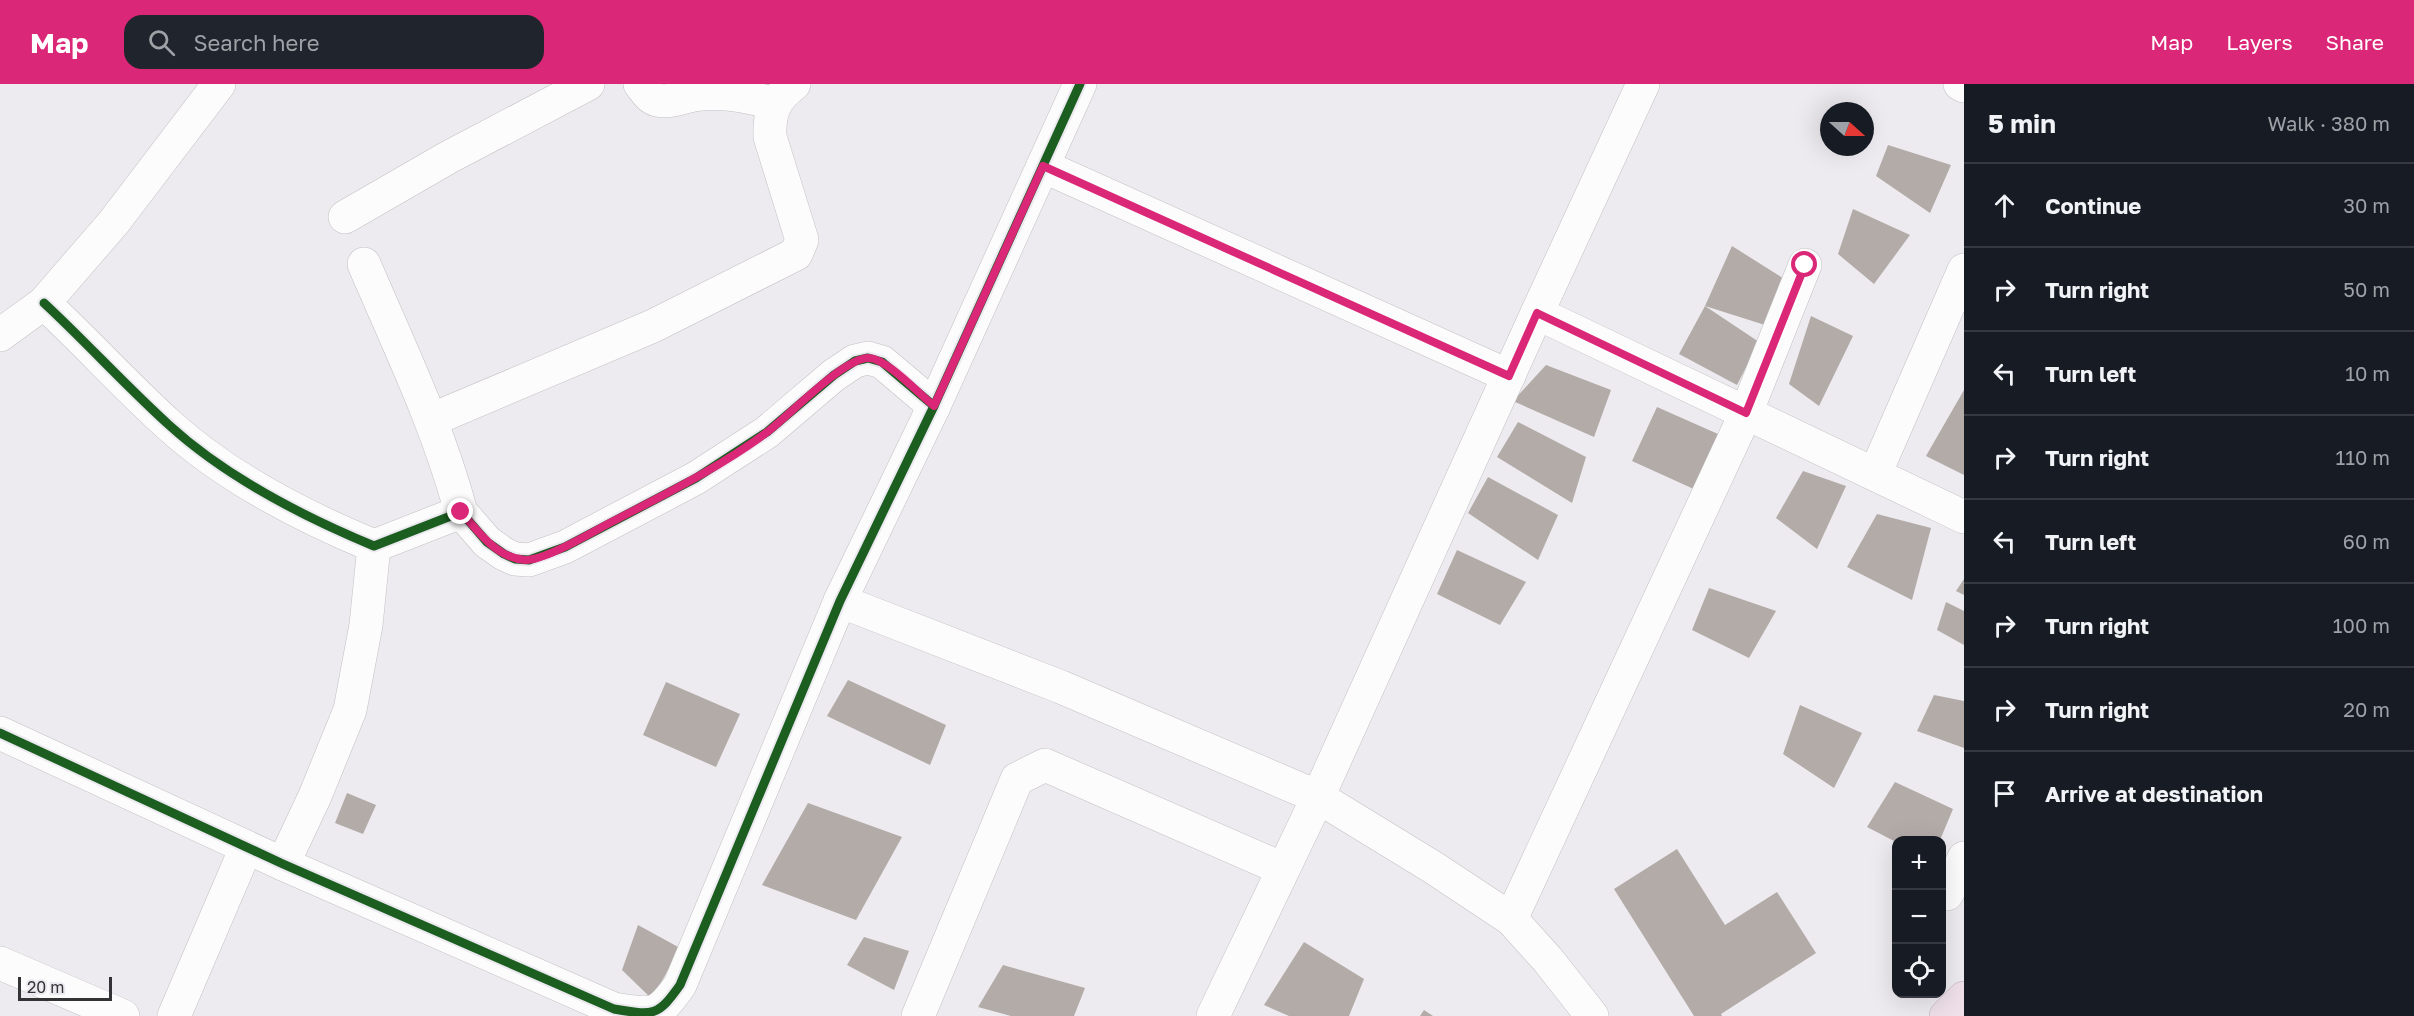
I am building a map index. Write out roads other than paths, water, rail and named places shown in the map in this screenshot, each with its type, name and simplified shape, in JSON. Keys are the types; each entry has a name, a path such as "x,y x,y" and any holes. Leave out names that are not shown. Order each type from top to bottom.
{"highway":[{"path":"1946,1016 1964,998"}],"street":[{"path":"219,84 114,222 16,315 228,470 290,506 374,546 461,512"},
{"path":"345,217 450,157 588,84"},
{"path":"640,84 650,96 659,101 696,95 784,94"},
{"path":"0,733 246,848 614,1009 639,1016 656,1015 667,1006 680,985 840,601 934,406 1080,84"},
{"path":"1213,1016 1318,797 1643,84"},
{"path":"431,420 653,326 796,254 802,240 770,137 769,122 784,94"},
{"path":"1043,166 1509,376"},
{"path":"364,264 431,420 452,477 461,512 487,542 515,559 529,560 565,547 696,478 767,432 834,375 855,362 868,358 882,362 934,406"},
{"path":"1510,919 1746,413 1805,265"},
{"path":"1875,474 1964,270"},
{"path":"1537,313 1964,517"},
{"path":"283,864 315,796 350,710 366,625 374,546"},
{"path":"840,601 1061,687 1318,797 1434,868 1510,919 1548,960 1592,1016"},
{"path":"918,1016 1017,779 1045,765 1283,869"},
{"path":"174,1016 246,848"},
{"path":"1947,894 1964,858"},
{"path":"0,963 123,1016"}]}
